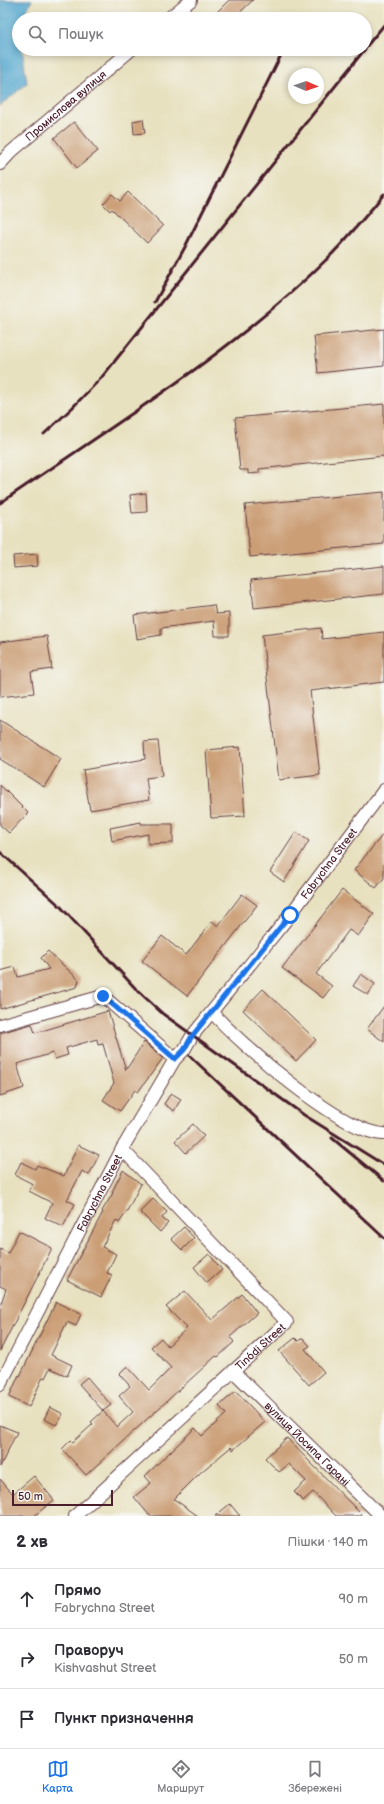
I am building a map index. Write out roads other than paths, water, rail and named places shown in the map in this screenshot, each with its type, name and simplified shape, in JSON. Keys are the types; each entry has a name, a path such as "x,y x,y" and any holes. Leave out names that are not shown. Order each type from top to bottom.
{"street":[{"path":"176,12 191,0"},
{"name":"Промислова вулиця","path":"0,164 11,152 124,56"},
{"name":"Fabrychna Street","path":"0,1385 122,1149 175,1059 184,1050 192,1036 290,915 384,790"},
{"path":"0,1025 103,996 175,1059"},
{"path":"212,1012 263,1061 343,1120 374,1134 384,1134"},
{"name":"Tinódi Street","path":"78,1515 287,1322 122,1149"},
{"name":"вулиця Йосипа Гарані","path":"234,1371 381,1516"}],"water":[{"path":"0,0 32,0 26,12 12,12 12,56 23,56 27,83 0,106"}],"railway":[{"path":"372,40 384,25"},
{"path":"155,302 185,247 280,56"},
{"path":"44,434 102,377 359,56"},
{"path":"0,503 170,388 252,326 291,293 328,258 350,235 384,194"},
{"path":"0,852 60,906 136,989 163,1014 304,1115 384,1165"},
{"path":"190,1056 384,1238"},
{"path":"332,1138 384,1181"}]}
